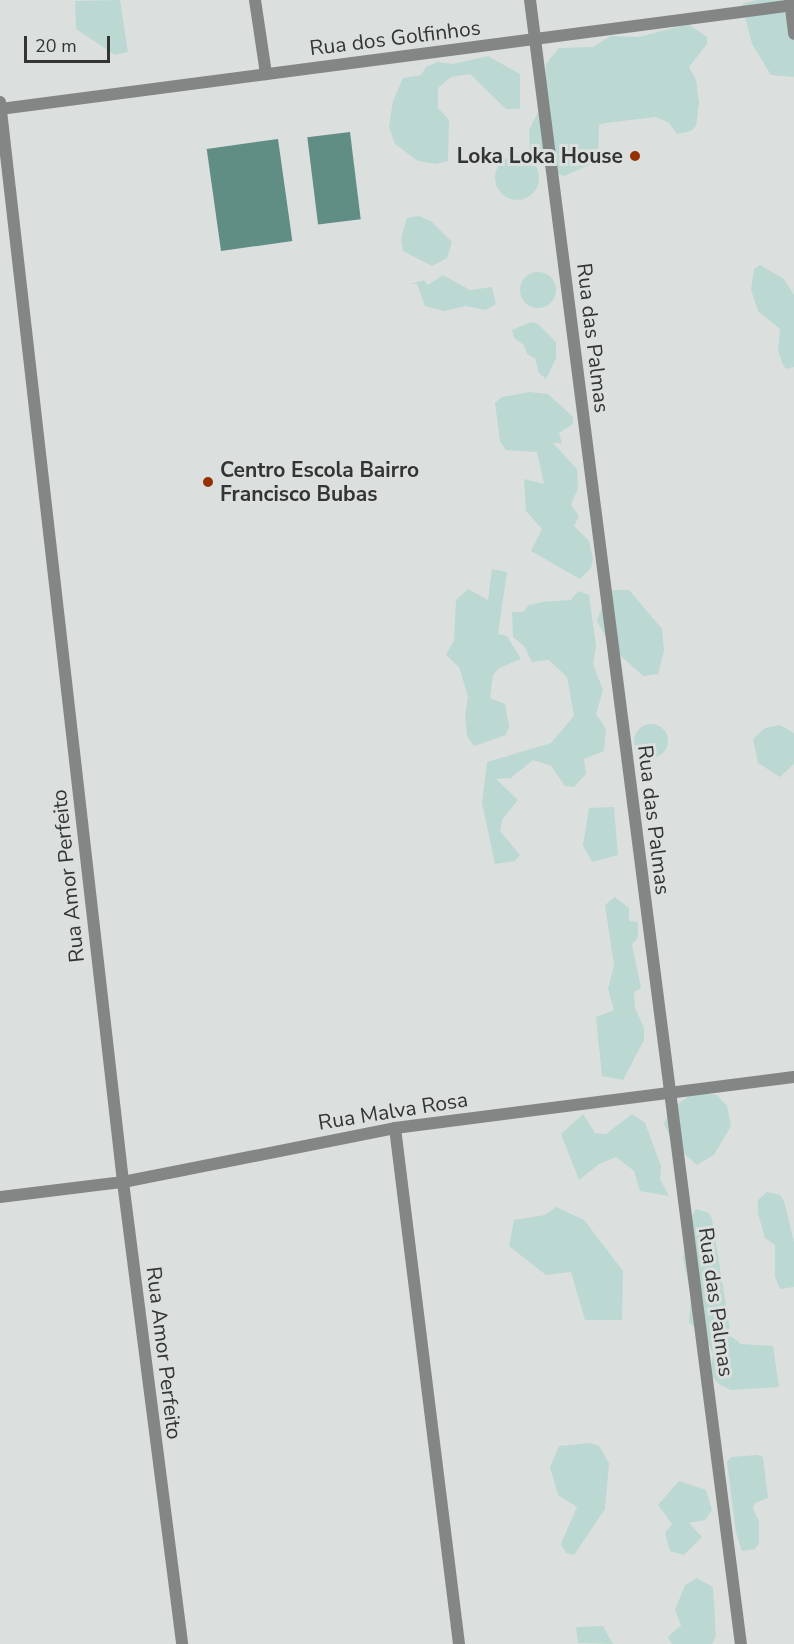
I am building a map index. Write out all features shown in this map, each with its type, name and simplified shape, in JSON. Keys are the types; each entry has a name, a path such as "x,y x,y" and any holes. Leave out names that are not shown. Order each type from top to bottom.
{"street":[{"path":"255,0 266,74"},
{"name":"Rua das Palmas","path":"530,0 741,1644"},
{"path":"791,3 794,34"},
{"name":"Rua dos Golfinhos","path":"0,106 535,39 791,3"},
{"name":"Rua Amor Perfeito","path":"0,106 123,1182 182,1644"},
{"name":"Rua Malva Rosa","path":"0,1197 123,1182 395,1128 794,1077"},
{"path":"395,1128 459,1644"}],"shaded area":[{"path":"120,0 128,52 115,55 76,29 75,1"},
{"path":"757,0 794,0 794,77 771,75 752,44 742,4"},
{"path":"688,24 707,37 707,44 689,67 696,80 699,103 696,126 691,131 677,134 669,123 656,117 605,123 599,125 598,161 564,176 550,171 538,162 530,150 529,130 545,98 546,64 559,48 593,47 611,36 639,37"},
{"path":"488,56 520,74 520,109 506,109 470,74 451,77 438,88 438,108 449,120 448,161 436,164 418,161 395,144 389,127 393,101 403,78 421,75 426,67 437,62 453,64"},
{"path":"350,132 361,219 318,225 307,137"},
{"path":"278,139 292,241 221,251 207,149"},
{"path":"517,156 526,157 533,162 538,169 538,187 533,194 526,199 517,200 508,199 501,194 496,187 495,178 496,169 501,162 508,157"},
{"path":"419,216 431,221 452,242 447,258 432,266 403,251 401,238 407,218"},
{"path":"760,265 784,279 794,295 794,367 786,369 782,363 778,350 780,329 758,311 751,290 754,269"},
{"path":"538,272 550,278 556,290 550,302 538,308 526,302 520,290 526,278"},
{"path":"443,275 470,290 492,287 496,304 486,310 466,306 444,311 425,306 417,284 411,284 424,280 428,285"},
{"path":"531,322 538,324 556,342 556,358 546,379 539,373 535,358 527,354 524,345 514,338 512,330"},
{"path":"529,392 548,394 573,417 573,424 559,433 562,443 553,443 577,469 578,488 571,505 579,516 574,526 589,541 593,559 591,568 580,579 531,551 542,529 526,511 524,479 544,484 537,452 506,450 500,441 495,403 502,397"},
{"path":"492,569 507,572 498,634 507,636 521,659 499,668 493,675 490,698 505,704 509,726 506,735 474,746 467,736 465,716 468,697 459,667 446,655 454,640 456,600 468,589 488,600"},
{"path":"613,590 629,590 662,629 664,651 658,674 643,676 611,647 597,621 604,600"},
{"path":"578,591 589,595 596,646 593,664 603,690 596,714 606,729 604,751 584,759 586,774 574,787 565,786 551,766 533,760 511,778 496,779 518,800 502,820 500,831 520,855 515,861 495,864 482,803 487,762 551,743 574,716 567,677 549,660 532,662 524,646 513,637 512,612 523,612 529,605 542,602 571,600"},
{"path":"651,724 663,729 668,741 663,753 651,758 639,753 634,741 639,729"},
{"path":"780,725 794,733 794,764 780,777 758,763 753,739 765,728"},
{"path":"614,807 618,855 592,862 583,845 589,808"},
{"path":"615,897 629,908 629,921 638,922 638,938 632,944 641,988 634,992 635,1008 644,1028 644,1040 623,1080 602,1076 596,1017 614,1010 608,989 614,965 605,905"},
{"path":"703,1093 717,1095 727,1106 731,1126 714,1155 697,1165 672,1143 664,1123 674,1107 690,1095"},
{"path":"583,1114 595,1133 606,1134 632,1114 645,1123 661,1166 660,1179 669,1196 640,1191 634,1171 616,1157 599,1164 579,1180 561,1134"},
{"path":"767,1192 780,1195 784,1201 794,1242 794,1287 780,1289 775,1277 775,1245 765,1238 758,1213 758,1200"},
{"path":"556,1207 584,1220 623,1271 622,1320 585,1320 571,1272 546,1275 509,1246 514,1220 545,1215"},
{"path":"696,1209 709,1213 712,1219 731,1336 741,1344 773,1346 779,1387 731,1390 719,1384 710,1374 713,1354 707,1341 689,1322 691,1296 683,1258 690,1220"},
{"path":"591,1443 599,1446 609,1463 605,1509 574,1555 566,1553 561,1544 577,1507 558,1495 550,1467 559,1446"},
{"path":"757,1455 763,1457 768,1498 755,1503 753,1509 759,1521 759,1543 755,1549 742,1551 736,1533 727,1462 731,1457"},
{"path":"679,1481 706,1490 712,1510 705,1520 689,1523 702,1537 684,1555 670,1551 665,1533 672,1524 658,1505"},
{"path":"697,1578 713,1587 716,1636 712,1644 672,1644 668,1637 681,1625 675,1610 685,1585"},
{"path":"603,1626 613,1644 578,1643 576,1627"}],"place":[{"name":"Loka Loka House","path":"635,156"},
{"name":"Centro Escola Bairro Francisco Bubas","path":"208,482"}]}
